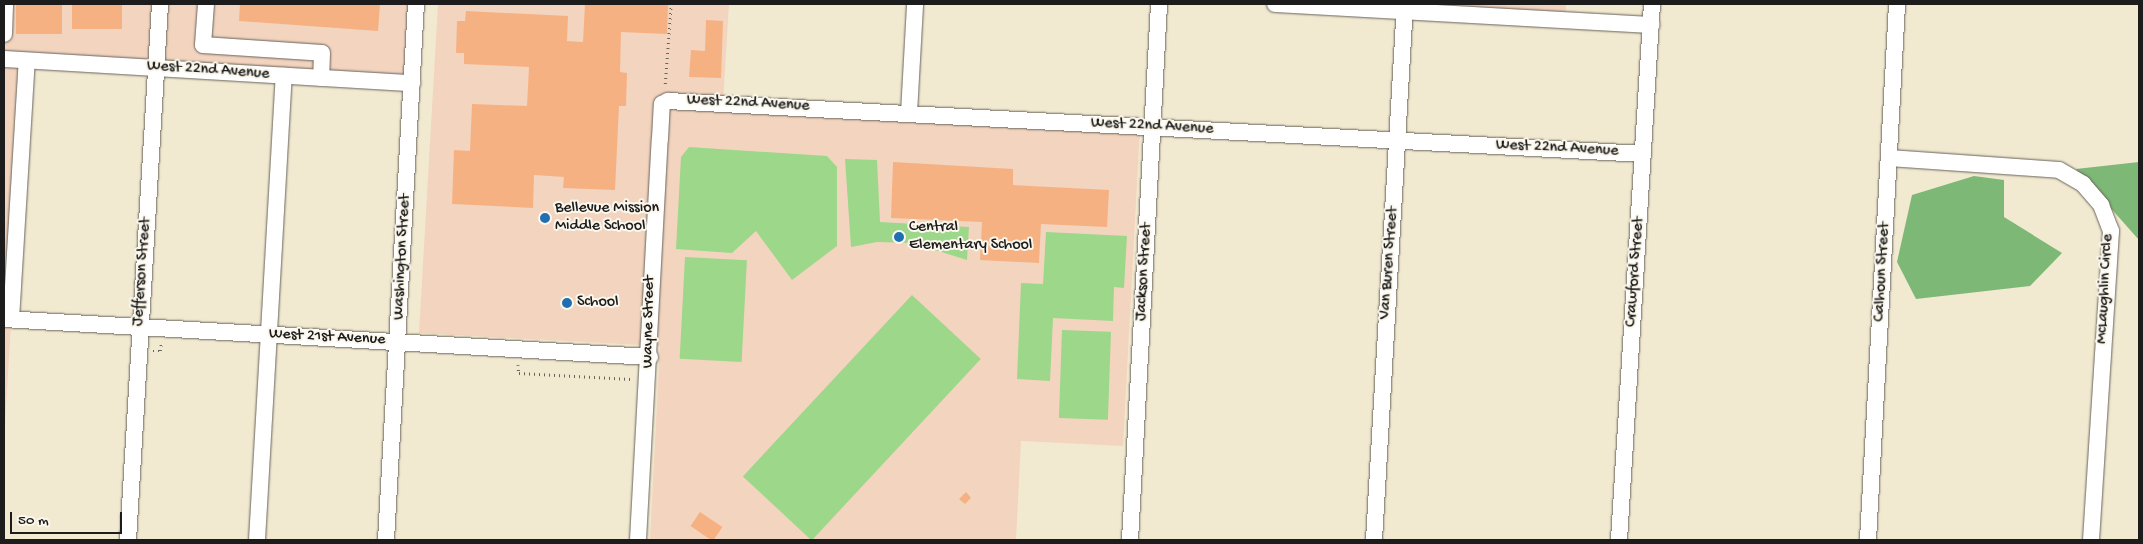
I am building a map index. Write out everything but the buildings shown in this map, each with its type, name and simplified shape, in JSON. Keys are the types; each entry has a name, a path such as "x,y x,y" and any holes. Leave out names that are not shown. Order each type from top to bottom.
{"street":[{"path":"4,34 5,4"},
{"name":"Jefferson Street","path":"128,540 160,4"},
{"path":"206,4 203,45 322,53 321,78"},
{"name":"Washington Street","path":"386,540 416,4"},
{"path":"909,113 915,4"},
{"name":"Jackson Street","path":"1130,540 1154,127 1159,4"},
{"path":"1275,4 1405,8 1651,24"},
{"name":"Crawford Street","path":"1619,540 1652,4"},
{"name":"Calhoun Street","path":"1868,540 1897,4"},
{"name":"Van Buren Street","path":"1374,540 1405,8"},
{"path":"220,72 221,46"},
{"name":"West 22nd Avenue","path":"4,59 412,83"},
{"path":"7,319 27,61"},
{"path":"256,540 284,76"},
{"name":"West 22nd Avenue","path":"662,104 675,101 1643,154"},
{"name":"Wayne Street","path":"638,540 649,380 651,278 662,104"},
{"name":"McLaughlin Circle","path":"1889,158 2059,170 2083,184 2101,205 2111,231 2091,540"},
{"name":"West 21st Avenue","path":"7,319 650,357"}],"path":[{"path":"665,84 671,4"},
{"path":"138,350 160,351 160,344 170,345"},
{"path":"509,364 519,365 519,373 649,380"}],"shaded area":[{"path":"4,4 417,4 412,83 27,61 4,440"},
{"name":"Central Elementary School","path":"438,4 729,4 723,102 1140,127 1123,446 1021,441 1016,540 650,540 660,346 419,333"},
{"path":"1420,4 1566,4 1565,20 1420,12"}],"green space":[{"path":"689,147 827,156 837,167 837,246 792,280 756,231 732,253 676,249 681,157"},
{"path":"845,159 877,160 880,222 969,227 967,260 913,243 877,242 851,247"},
{"path":"2139,162 2139,240 2076,169"},
{"path":"1974,176 2004,180 2004,217 2062,253 2030,286 1916,299 1897,262 1912,195"},
{"path":"1046,232 1127,236 1124,288 1114,287 1113,321 1053,318 1050,381 1017,379 1021,283 1043,284"},
{"path":"685,257 747,260 742,362 680,359"},
{"path":"912,295 981,359 812,540 743,476"},
{"path":"1062,330 1111,332 1108,420 1059,418"}],"place":[{"name":"Bellevue Mission Middle School","path":"545,218"},
{"name":"Central Elementary School","path":"899,237"},
{"name":"School","path":"567,303"}]}
